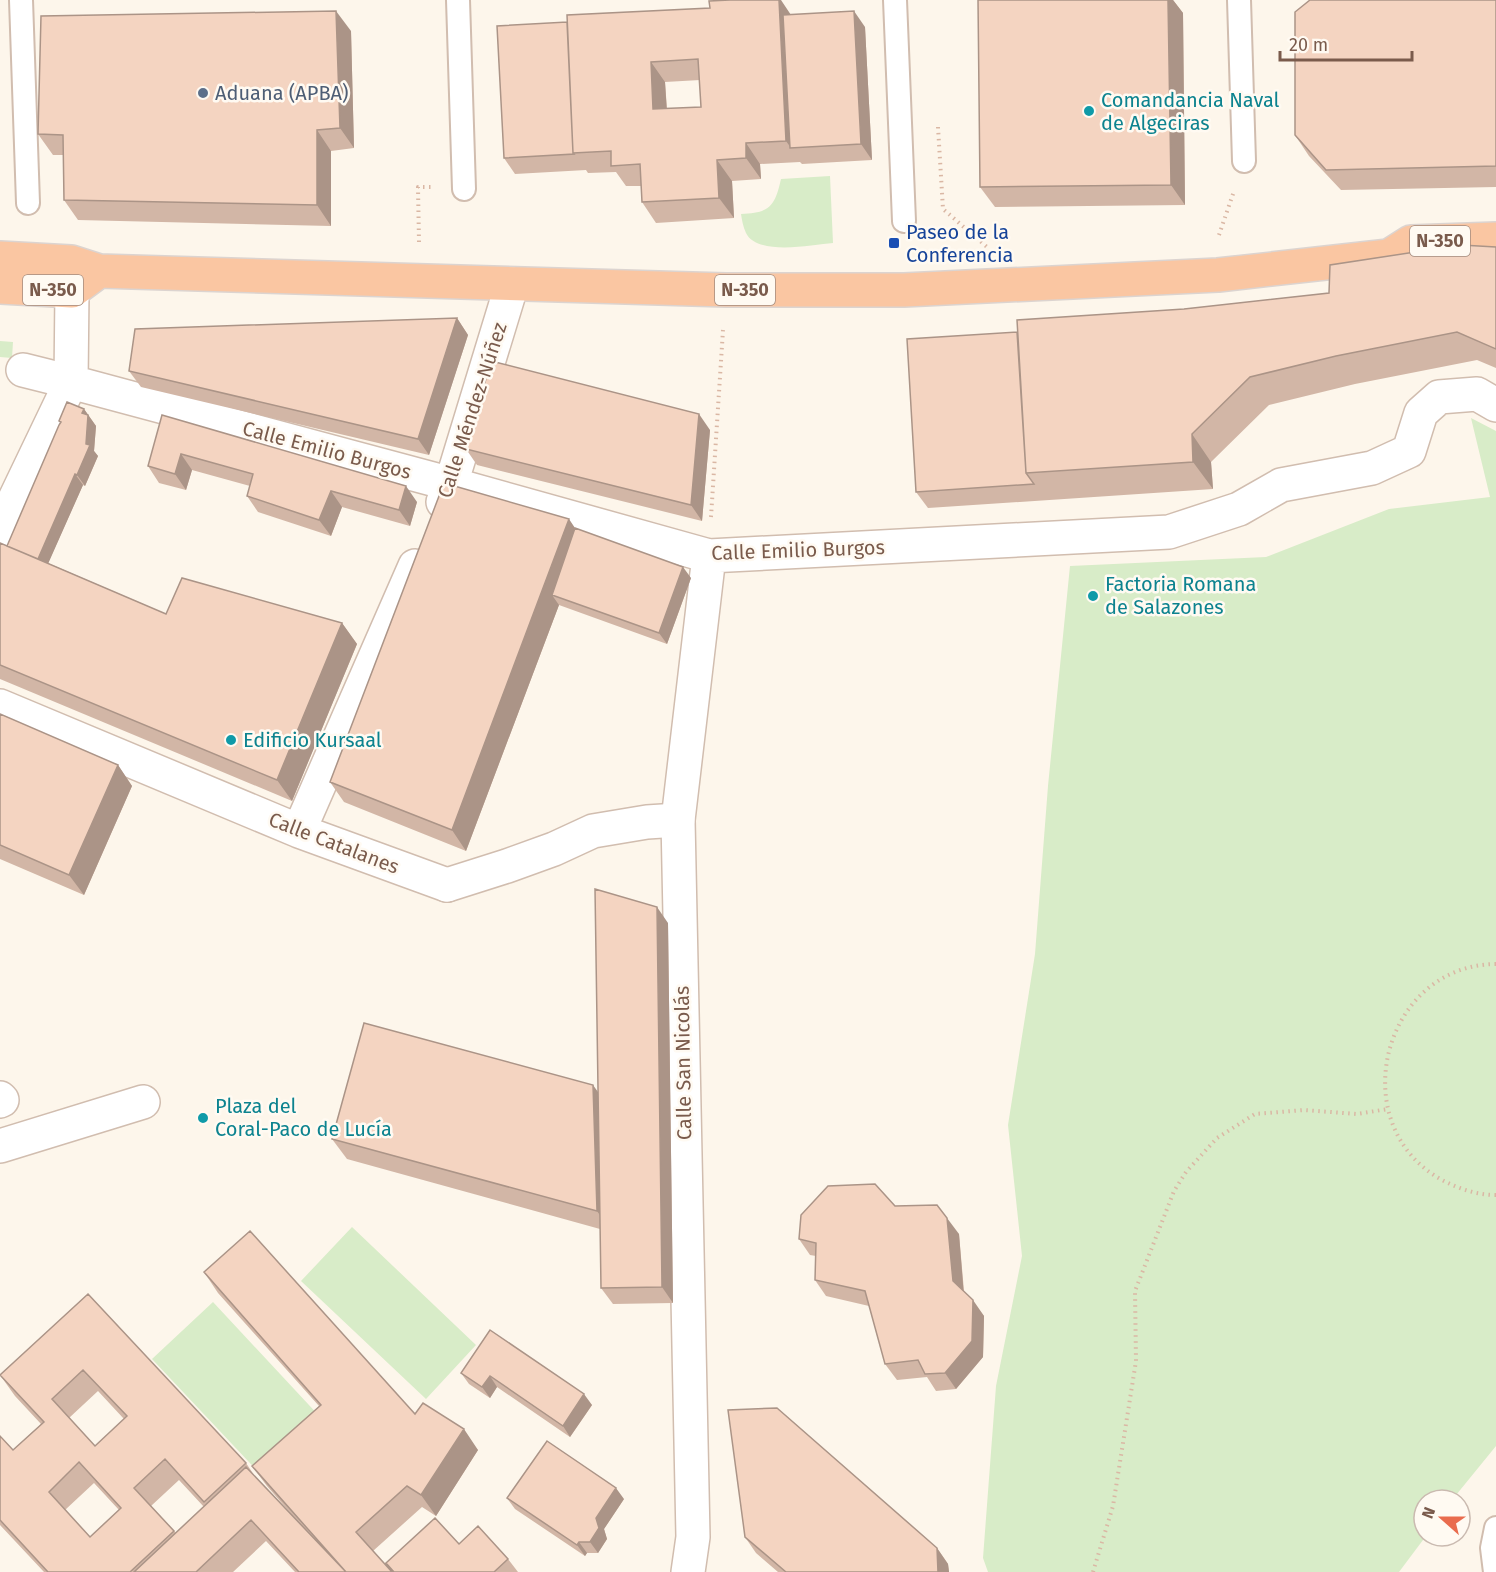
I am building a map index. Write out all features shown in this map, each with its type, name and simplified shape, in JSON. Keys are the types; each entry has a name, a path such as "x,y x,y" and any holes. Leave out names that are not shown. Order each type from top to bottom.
{"highway":[{"name":"N-350","path":"0,258 71,262 99,271 726,290 904,290 1218,275 1389,256 1411,242 1496,239"},
{"name":"N-350","path":"1389,256 1412,268 1496,263"},
{"name":"N-350","path":"0,287 72,291 99,271"}],"street":[{"name":"Calle Méndez-Núñez","path":"299,831 451,484 512,284"},
{"path":"0,530 71,381 72,291"},
{"name":"Calle Emilio Burgos","path":"23,370 451,484 709,556 1169,532 1239,509 1281,485 1372,468 1409,451 1421,413 1439,397 1477,394 1496,405"},
{"name":"Calle San Nicolás","path":"688,1572 693,1525 678,820 709,556"},
{"name":"Calle Catalanes","path":"0,706 299,831 447,885 471,879 545,852 593,831 646,822 678,820"},
{"path":"0,1146 142,1102"}],"lane":[{"path":"21,0 28,203"},
{"path":"458,0 464,189"},
{"path":"895,0 904,221"},
{"path":"1239,0 1244,161"},
{"path":"1495,1572 1492,1548 1496,1528"}],"path":[{"path":"937,116 943,209 988,248"},
{"path":"1218,275 1217,241 1244,161"},
{"path":"419,282 418,187 464,189"},
{"path":"709,556 726,290"},
{"path":"1496,964 1485,964 1458,971 1433,985 1413,1004 1397,1027 1387,1053 1384,1081 1388,1109 1397,1134 1413,1158 1435,1176 1459,1189 1496,1195"},
{"path":"1093,1572 1113,1506 1136,1361 1135,1291 1180,1181 1217,1138 1255,1114 1305,1110 1357,1114 1388,1109"}],"green space":[{"path":"830,176 833,243 773,247 761,245 746,233 741,214 759,212 770,206 781,179"},
{"path":"0,341 13,342 12,358 0,357"},
{"path":"1471,418 1496,431 1496,1446 1462,1488 1412,1488 1412,1548 1417,1548 1399,1572 988,1572 983,1558 996,1386 1022,1256 1008,1125 1035,954 1048,786 1070,566 1266,557 1389,509 1490,497"},
{"path":"352,1227 476,1345 426,1399 301,1281"},
{"path":"213,1302 322,1419 262,1476 152,1359"}],"building":[{"path":"779,0 786,141 746,143 746,158 717,160 719,198 642,202 640,164 611,166 611,151 573,153 567,15 710,8 709,1","holes":["698,59 701,107 653,109 651,62"]},
{"name":"Comandancia Naval de Algeciras","path":"978,0 1168,0 1171,185 980,187"},
{"path":"1310,0 1496,0 1496,166 1326,170 1295,135 1295,12"},
{"name":"Aduana (APBA)","path":"336,11 340,128 317,130 317,205 64,200 63,135 38,134 41,16"},
{"path":"854,11 861,144 790,148 783,15"},
{"path":"567,22 574,154 504,158 497,26"},
{"path":"1461,245 1496,247 1496,349 1457,332 1336,356 1250,377 1192,434 1193,462 1026,473 1017,320 1184,309 1329,293 1330,265"},
{"path":"457,318 418,439 129,371 135,329"},
{"path":"1017,332 1026,473 1034,484 916,492 907,339"},
{"path":"491,361 699,414 691,505 466,449"},
{"path":"67,402 84,409 82,413 88,415 86,444 90,445 38,559 7,546 61,422 59,421"},
{"path":"162,415 406,486 399,510 331,491 319,520 247,496 253,474 181,454 175,474 148,466"},
{"path":"444,483 569,519 452,830 330,782"},
{"path":"575,528 683,567 659,633 552,595"},
{"name":"Edificio Kursaal","path":"0,543 166,614 182,578 342,623 277,780 0,665"},
{"path":"0,714 118,765 69,875 0,845"},
{"path":"595,889 657,907 662,1287 601,1288"},
{"path":"364,1023 593,1085 597,1211 332,1139"},
{"path":"875,1184 895,1206 937,1205 947,1218 953,1281 973,1300 972,1341 945,1373 925,1374 918,1360 885,1364 865,1291 815,1280 816,1243 799,1239 801,1215 828,1186"},
{"path":"250,1231 415,1414 423,1403 464,1429 421,1495 407,1486 356,1532 392,1572 346,1572 252,1466 321,1405 204,1272"},
{"path":"88,1294 246,1463 204,1502 165,1459 134,1488 174,1531 130,1572 48,1572 0,1520 0,1436 13,1450 44,1422 0,1375","holes":["83,1370 127,1416 95,1446 52,1399","79,1462 121,1508 90,1537 49,1492"]},
{"path":"490,1330 584,1394 563,1426 490,1376 482,1387 461,1373"},
{"path":"777,1408 937,1548 938,1572 786,1572 745,1537 728,1410"},
{"path":"547,1441 616,1488 596,1518 599,1528 590,1542 579,1542 577,1545 507,1498"},
{"path":"246,1467 346,1572 299,1572 251,1520 196,1572 134,1572"},
{"path":"435,1518 459,1544 478,1526 508,1559 494,1572 394,1572 386,1563"}],"place":[{"name":"Aduana (APBA)","path":"203,93"},
{"name":"Comandancia Naval de Algeciras","path":"1089,111"},
{"name":"Paseo de la Conferencia","path":"894,243"},
{"name":"Factoria Romana de Salazones","path":"1093,596"},
{"name":"Edificio Kursaal","path":"231,740"},
{"name":"Plaza del Coral-Paco de Lucía","path":"203,1118"}]}
